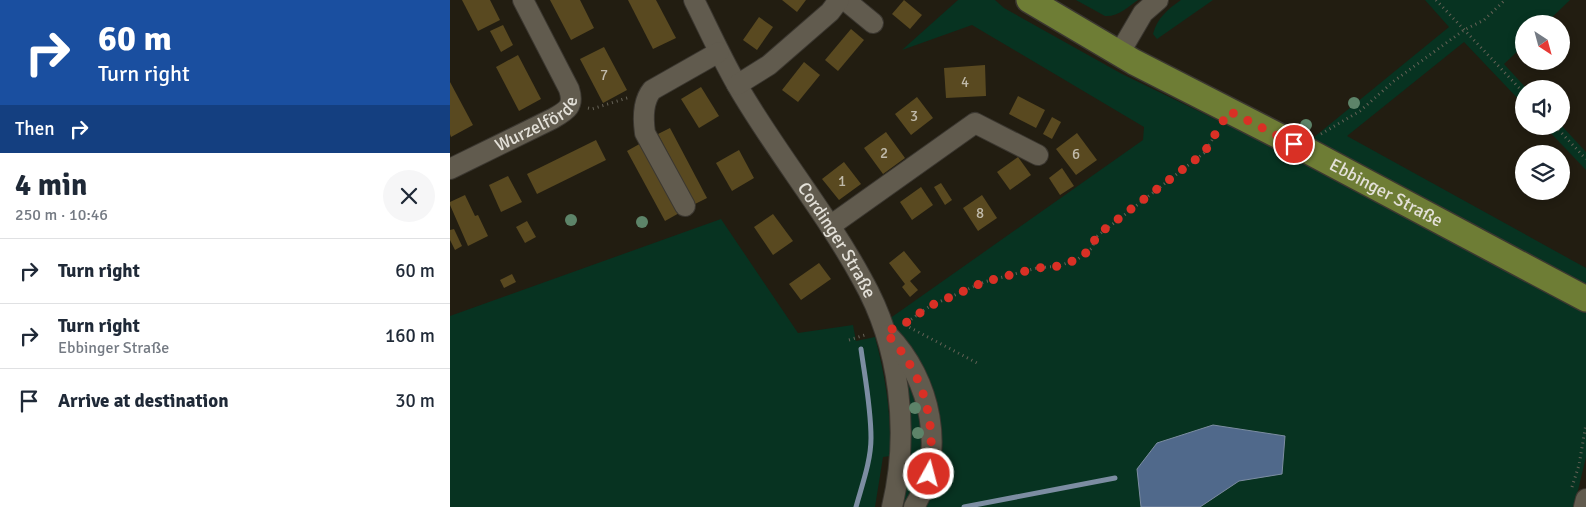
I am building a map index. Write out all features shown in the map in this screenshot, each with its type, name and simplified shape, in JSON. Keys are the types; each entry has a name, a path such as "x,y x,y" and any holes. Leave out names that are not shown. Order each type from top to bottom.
{"main road":[{"name":"Ebbinger Straße","path":"1029,0 1119,54 1310,152 1586,300"}],"street":[{"name":"Wurzelförde","path":"450,169 552,119 565,112 570,105 572,96 569,89 523,0"},
{"name":"Cordinger Straße","path":"694,0 737,85 863,279 885,332 896,376 901,420 896,488 892,507"},
{"path":"737,85 769,65 830,12 839,0"},
{"path":"845,0 873,23"},
{"path":"1119,54 1143,13 1158,0"},
{"path":"685,206 645,133 643,121 648,95 652,90 719,52"},
{"path":"830,226 975,123 1038,155"},
{"path":"885,332 899,346 911,365 923,395 930,422 932,452 929,474 914,507"},
{"path":"1579,495 1584,507"}],"path":[{"path":"1436,0 1515,84"},
{"path":"1319,136 1360,111 1394,81 1464,30 1484,20 1505,0"},
{"path":"570,105 592,109 652,90"},
{"path":"885,332 904,324 930,306 984,282 1037,268 1059,266 1078,259 1092,248 1096,236 1204,153 1229,111"},
{"path":"1563,135 1586,159"},
{"path":"904,324 979,364"},
{"path":"1579,495 1578,465 1586,424"}],"green space":[{"path":"958,0 995,0 1004,8 1122,74 1225,124 1228,118 1583,309 1586,312 1586,457 1574,507 1200,507 1239,481 1282,473 1137,469 1141,507 924,507 935,488 939,476 942,454 938,413 923,373 889,319 1143,140 1144,127 972,25 902,50"},
{"path":"1076,0 1138,0 1119,13 1105,16"},
{"path":"1181,0 1213,0 1157,39 1153,34 1157,23 1167,10"},
{"path":"1425,0 1570,0 1554,15 1515,15 1515,54 1504,64 1519,80 1515,80 1515,96 1464,42 1347,136 1586,268 1586,287 1330,151 1313,138 1449,27"},
{"path":"1553,135 1570,135 1586,152 1586,170 1570,153 1570,145 1562,145"},
{"path":"721,219 798,333 853,325 856,341 875,337 887,396 890,425 890,456 883,457 875,507 450,507 450,316"},
{"path":"897,353 919,402 924,464 907,507 901,507 909,466 909,424"}],"water":[{"path":"1213,425 1285,436 1282,474 1239,481 1200,507 1141,507 1137,469 1157,443"}],"building":[{"path":"462,0 490,0 500,20 478,31"},
{"path":"550,0 580,0 594,28 571,40"},
{"path":"628,0 656,0 676,38 653,49"},
{"path":"782,0 806,0 797,12"},
{"path":"904,0 922,15 910,29 892,14"},
{"path":"759,17 773,27 757,50 743,40"},
{"path":"503,25 513,45 501,52 490,31"},
{"path":"851,29 864,40 838,71 825,60"},
{"path":"604,47 627,90 603,103 580,59"},
{"path":"518,55 541,99 519,111 496,67"},
{"path":"804,62 820,75 798,102 782,90"},
{"path":"985,65 986,96 946,98 944,68"},
{"path":"450,82 473,125 451,137 450,134"},
{"path":"701,87 719,116 699,128 681,99"},
{"path":"1018,96 1045,110 1036,128 1009,114"},
{"path":"917,97 933,118 911,135 895,114"},
{"path":"1052,117 1061,122 1052,139 1043,134"},
{"path":"670,128 707,198 695,204 658,134"},
{"path":"886,132 905,158 883,174 864,148"},
{"path":"1077,133 1097,160 1076,175 1056,149"},
{"path":"596,140 606,160 537,194 527,174"},
{"path":"643,142 681,212 665,221 627,151"},
{"path":"739,150 754,178 732,191 716,163"},
{"path":"1018,157 1031,175 1010,190 997,172"},
{"path":"844,162 861,184 839,200 822,179"},
{"path":"1062,168 1074,186 1060,195 1049,178"},
{"path":"508,176 522,202 501,212 489,185"},
{"path":"941,183 952,200 945,205 934,187"},
{"path":"921,187 933,205 912,220 900,202"},
{"path":"465,195 475,216 478,215 488,236 468,246 450,205 450,202"},
{"path":"982,195 997,218 978,231 963,208"},
{"path":"773,214 793,241 773,255 754,227"},
{"path":"527,221 536,237 525,243 516,227"},
{"path":"454,229 462,246 455,250 450,240 450,230"},
{"path":"904,251 921,272 910,281 918,290 910,297 902,287 905,284 889,263"},
{"path":"819,263 831,279 801,300 789,284"},
{"path":"512,274 516,282 504,288 500,280"}],"waterway":[{"path":"856,507 871,447 869,404 861,349"},
{"path":"964,507 1115,478"}],"route":[{"path":"929,474 932,452 930,422 923,395 911,365 899,346 885,332 904,324 930,306 984,282 1037,268 1059,266 1078,259 1092,248 1096,236 1204,153 1229,111 1294,144"}]}
